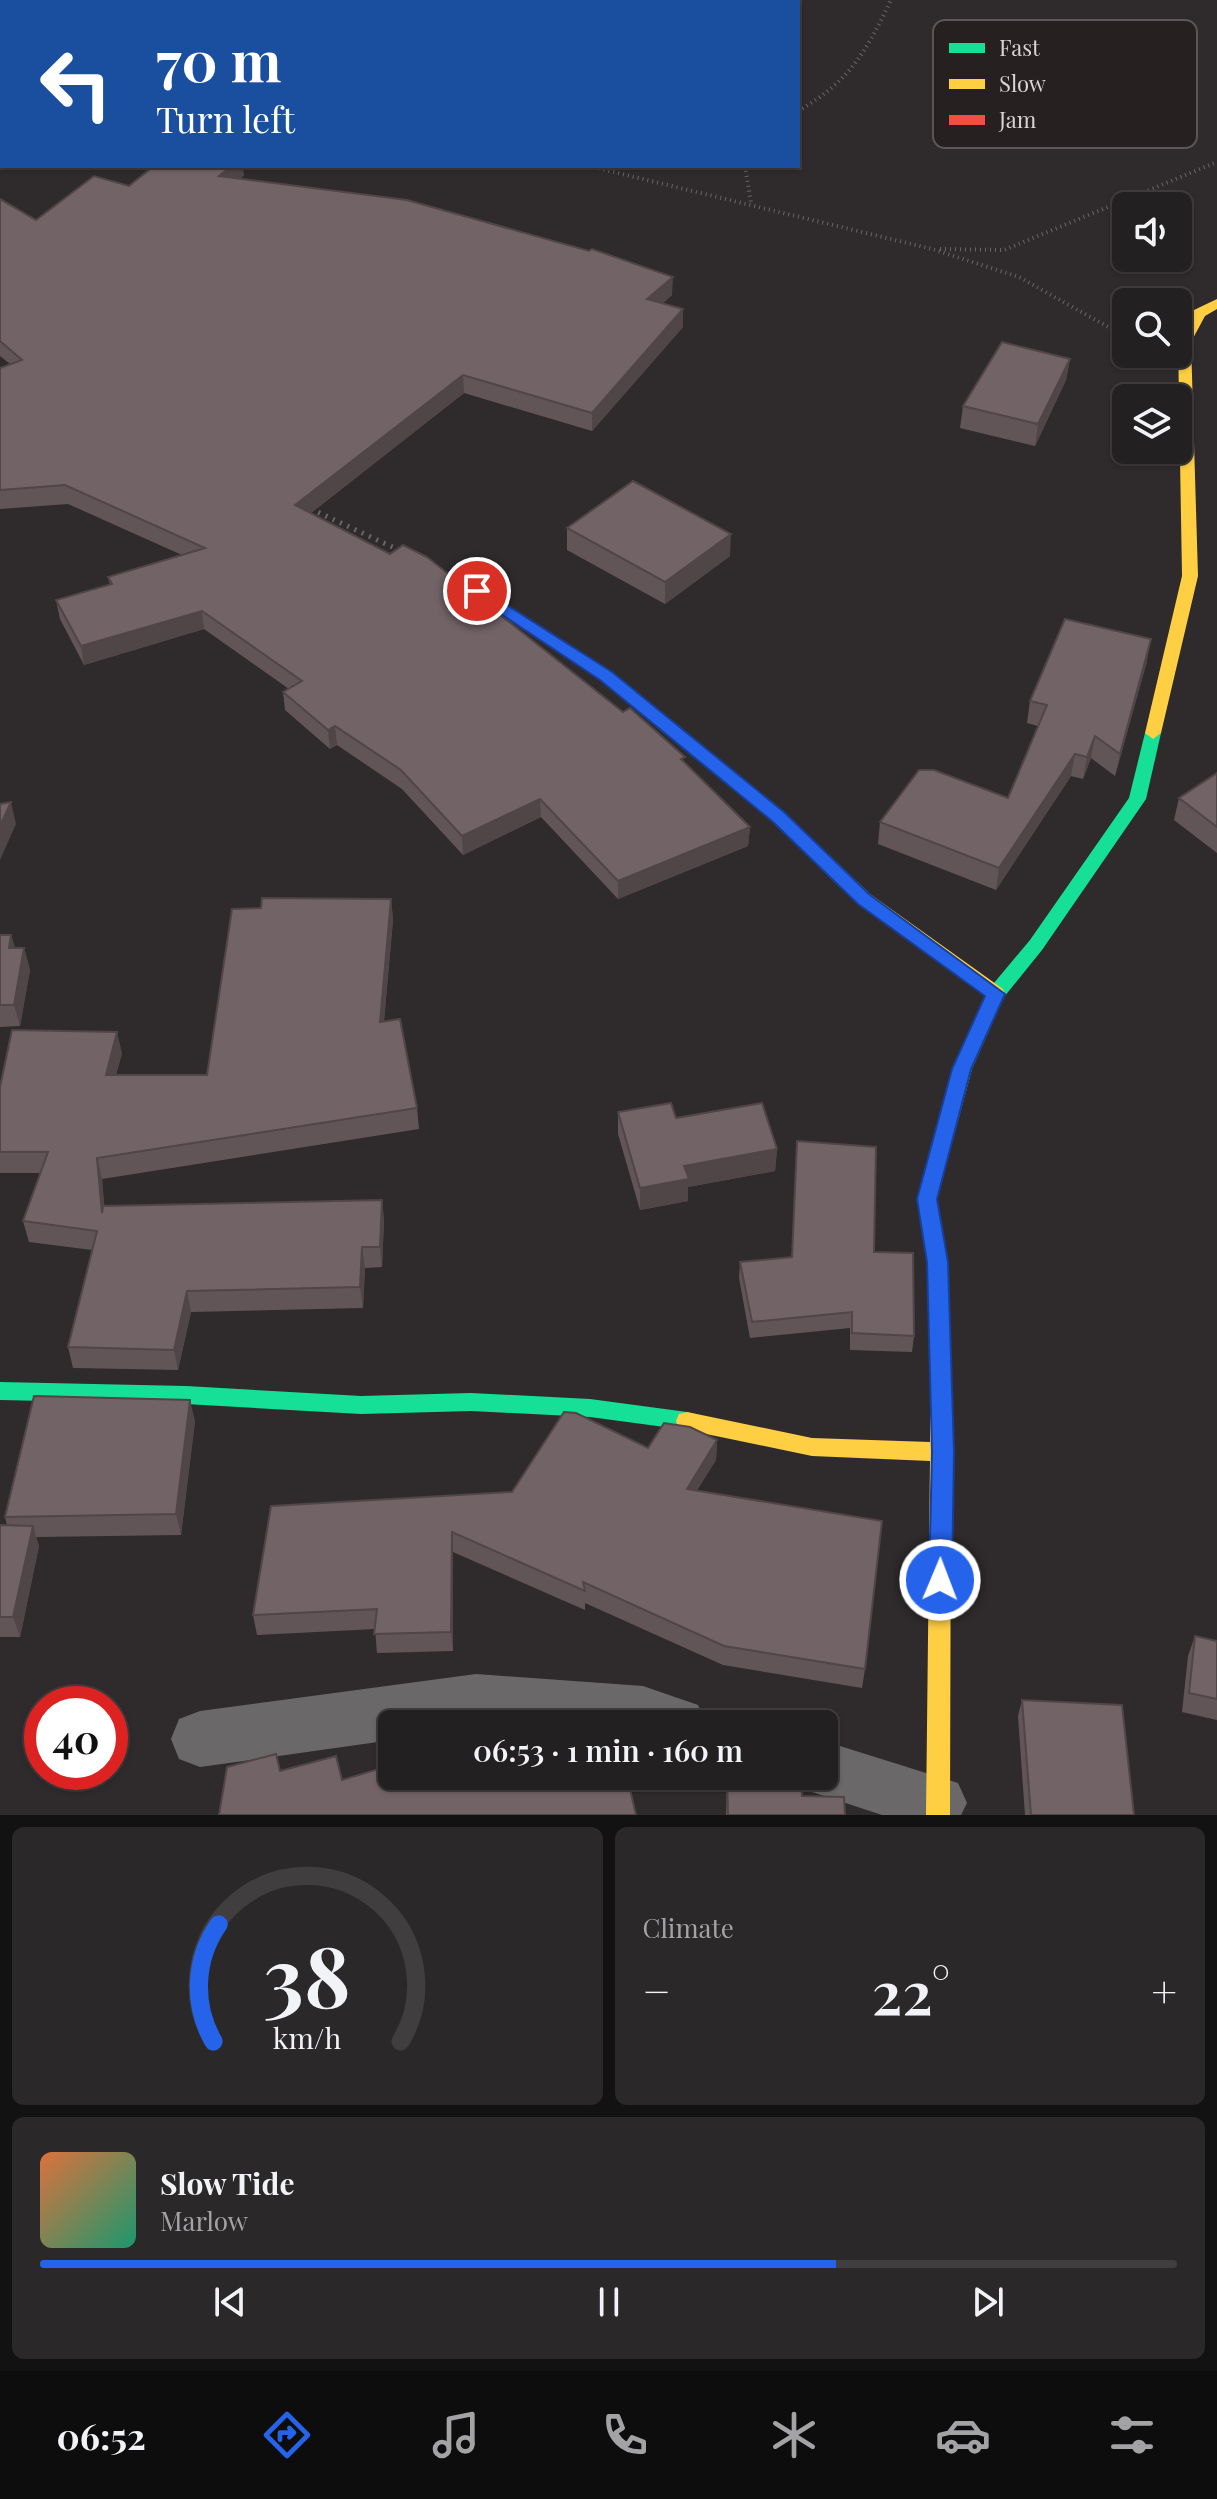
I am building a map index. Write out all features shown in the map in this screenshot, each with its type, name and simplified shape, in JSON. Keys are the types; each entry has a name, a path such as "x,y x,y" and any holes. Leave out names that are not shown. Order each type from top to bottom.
{"street":[{"path":"838,1774 937,1809 943,1452 938,1262 927,1199 962,1069 996,994 1036,945 1137,799 1190,576 1184,342 1199,313 1217,303"},
{"path":"477,591 606,676 778,816 864,899 996,994"},
{"path":"0,1391 186,1395 361,1405 471,1402 590,1408 704,1423 812,1447 943,1452"},
{"path":"411,1710 476,1701 601,1710"},
{"path":"200,1739 378,1714"}],"path":[{"path":"800,110 825,96 864,59 891,0"},
{"path":"932,249 1004,250 1217,162"},
{"path":"596,168 932,249 1019,277 1112,329"},
{"path":"745,168 745,184 751,203"},
{"path":"302,505 477,591"}],"building":[{"path":"152,168 229,168 219,176 407,200 589,251 592,249 673,277 647,299 683,309 592,413 463,375 295,505 390,554 403,545 427,557 623,712 630,708 685,757 681,759 750,827 618,881 540,799 462,836 401,770 335,726 328,730 283,692 302,681 202,611 81,646 56,600 112,584 108,577 205,548 65,485 0,490 0,368 22,360 0,341 0,199 36,220 94,176 129,186"},
{"path":"1002,342 1070,359 1038,424 963,406"},
{"path":"633,481 731,534 665,582 567,528"},
{"path":"1065,619 1151,639 1120,754 1095,736 1087,757 1075,754 999,868 880,822 919,770 934,770 1008,798 1047,705 1030,701"},
{"path":"1217,773 1217,827 1179,798"},
{"path":"11,802 0,826 0,804"},
{"path":"262,898 391,899 380,1022 400,1019 417,1108 97,1158 102,1213 103,1206 382,1200 380,1247 362,1247 360,1287 187,1291 174,1350 68,1347 97,1231 23,1221 48,1152 0,1152 0,1087 12,1030 117,1032 106,1075 207,1075 232,909 261,908"},
{"path":"0,935 11,935 9,948 24,948 14,1005 0,1005"},
{"path":"671,1103 676,1118 762,1103 777,1149 684,1166 689,1179 640,1188 618,1112"},
{"path":"797,1141 876,1147 874,1252 913,1253 914,1336 852,1333 852,1312 752,1322 740,1262 792,1257"},
{"path":"34,1396 190,1400 176,1514 5,1517"},
{"path":"564,1412 576,1413 648,1448 664,1423 690,1427 717,1440 687,1489 882,1521 865,1669 724,1646 583,1582 585,1591 452,1532 451,1632 374,1634 377,1609 253,1615 271,1506 512,1492"},
{"path":"0,1525 33,1526 13,1617 0,1617"},
{"path":"1195,1636 1217,1641 1217,1699 1189,1693"},
{"path":"1022,1700 1122,1705 1134,1815 1031,1815"},
{"path":"276,1754 280,1771 336,1756 342,1780 378,1769 378,1790 630,1790 636,1815 219,1815 227,1767"},
{"path":"727,1790 802,1790 802,1796 844,1797 845,1815 728,1815"}],"traffic: fast":[{"path":"941,1385 938,1262 927,1199 962,1069 996,994 1036,945 1137,799 1153,733"},
{"path":"0,1391 186,1395 361,1405 471,1402 590,1408 687,1421"}],"traffic: slow":[{"path":"1153,733 1190,576 1184,342 1199,313 1217,303"},
{"path":"778,816 864,899 996,994"},
{"path":"938,1815 941,1385"},
{"path":"687,1421 812,1447 943,1452"}],"traffic: jam":[{"path":"477,591 606,676 778,816"}],"route":[{"path":"477,591 606,676 645,711 778,816 864,899 996,994 962,1069 927,1199 938,1262 943,1452 940,1580"}]}
